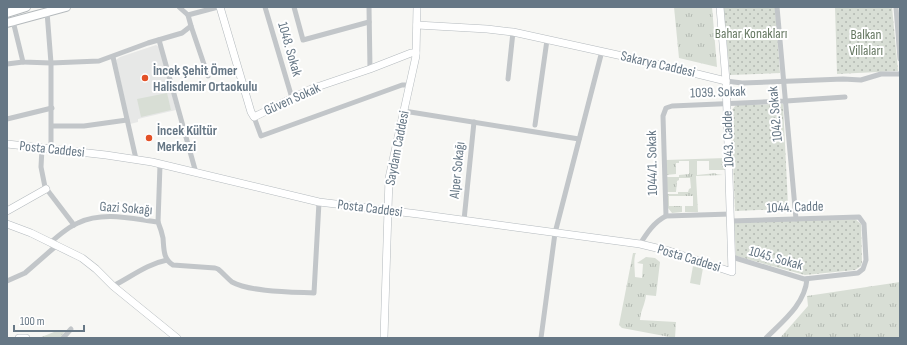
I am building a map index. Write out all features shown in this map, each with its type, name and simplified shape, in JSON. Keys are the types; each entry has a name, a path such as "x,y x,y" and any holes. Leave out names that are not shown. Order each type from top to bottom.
{"main road":[{"path":"10,10 26,7"},
{"path":"10,22 66,7"}],"street":[{"path":"179,7 188,15 208,76"},
{"path":"188,15 219,7"},
{"name":"Güven Sokak","path":"219,7 254,116 311,89 411,53 416,53"},
{"name":"1048. Sokak","path":"265,7 292,98"},
{"path":"294,7 303,40 369,22"},
{"path":"369,7 370,69"},
{"name":"Saydam Caddesi","path":"384,338 389,178 416,53 417,7"},
{"name":"1043. Cadde","path":"720,7 726,81 732,272"},
{"name":"1042. Sokak","path":"777,7 796,219"},
{"path":"896,7 900,59"},
{"path":"47,12 52,93 51,149"},
{"path":"10,22 23,62"},
{"name":"Sakarya Caddesi","path":"417,25 513,32 673,67 726,81 742,83 843,79 861,80 881,74 900,74"},
{"path":"7,64 23,62 51,63 99,61 182,34 192,26"},
{"path":"508,79 513,32"},
{"path":"160,40 196,173"},
{"path":"535,125 547,40"},
{"path":"541,338 555,233 578,139 602,51"},
{"path":"112,57 136,159"},
{"path":"254,116 261,136 402,85 409,85"},
{"name":"1039. Sokak","path":"665,110 672,106 786,102 845,97"},
{"path":"7,119 52,108"},
{"name":"1044/1. Sokak","path":"665,110 663,116 666,216"},
{"path":"404,111 578,139"},
{"path":"52,126 84,126 127,120"},
{"name":"Alper Sokağı","path":"464,220 474,122"},
{"name":"Posta Caddesi","path":"7,144 136,159 319,202 640,244 669,251 732,272"},
{"path":"42,148 41,167 46,189 74,225"},
{"path":"158,222 160,165"},
{"path":"7,211 46,189"},
{"path":"113,286 156,262 167,260 171,264 178,266 209,267 218,269 230,280 244,286 277,291 314,293 319,202"},
{"path":"640,244 657,221 666,216"},
{"name":"1044. Cadde","path":"666,216 796,219 860,217 864,224 866,260 861,271"},
{"name":"Gazi Sokağı","path":"7,281 25,273 74,225 86,219 103,217 158,222 167,260"},
{"path":"7,224 31,233 82,258 113,286 177,338"},
{"name":"1045. Sokak","path":"732,257 807,279 858,273 861,271"},
{"path":"766,338 794,310 805,290 807,279"},
{"path":"63,338 71,330"},
{"path":"19,338 26,338"}],"shaded area":[{"path":"156,45 159,47 176,110 138,119 138,122 130,124 116,60 120,57"}],"green space":[{"path":"674,7 712,7 717,67 679,58"},
{"name":"Bahar Konakları","path":"723,7 775,7 780,73 730,75"},
{"name":"Balkan Villaları","path":"835,7 892,7 898,71 837,74"},
{"path":"167,93 171,110 141,117 137,99"},
{"path":"783,104 788,205 784,209 735,211 731,111 736,105"},
{"path":"725,158 725,170 709,170 709,161 697,161 697,175 716,173 723,175 696,176 698,212 685,212 685,206 693,206 693,196 669,196 669,206 682,206 682,212 672,213 668,208 667,194 688,192 691,188 690,178 679,178 677,181 676,192 667,192 667,177 679,177 679,175 689,174 689,161 679,161 679,163 676,163 676,174 666,175 666,160"},
{"path":"855,219 861,224 862,262 861,266 855,270 805,275 736,256 734,222"},
{"path":"633,253 636,253 634,261 635,277 642,278 643,264 637,263 646,257 655,258 660,262 656,296 646,295 640,320 676,322 675,338 622,328 619,325"},
{"path":"693,266 703,268 700,285 690,283"},
{"path":"900,282 900,338 780,338 808,306 807,296"},
{"path":"59,330 65,331 60,338 39,338"}],"place":[{"name":"İncek Şehit Ömer Halisdemir Ortaokulu","path":"145,78"},
{"name":"İncek Kültür Merkezi","path":"149,138"}]}
